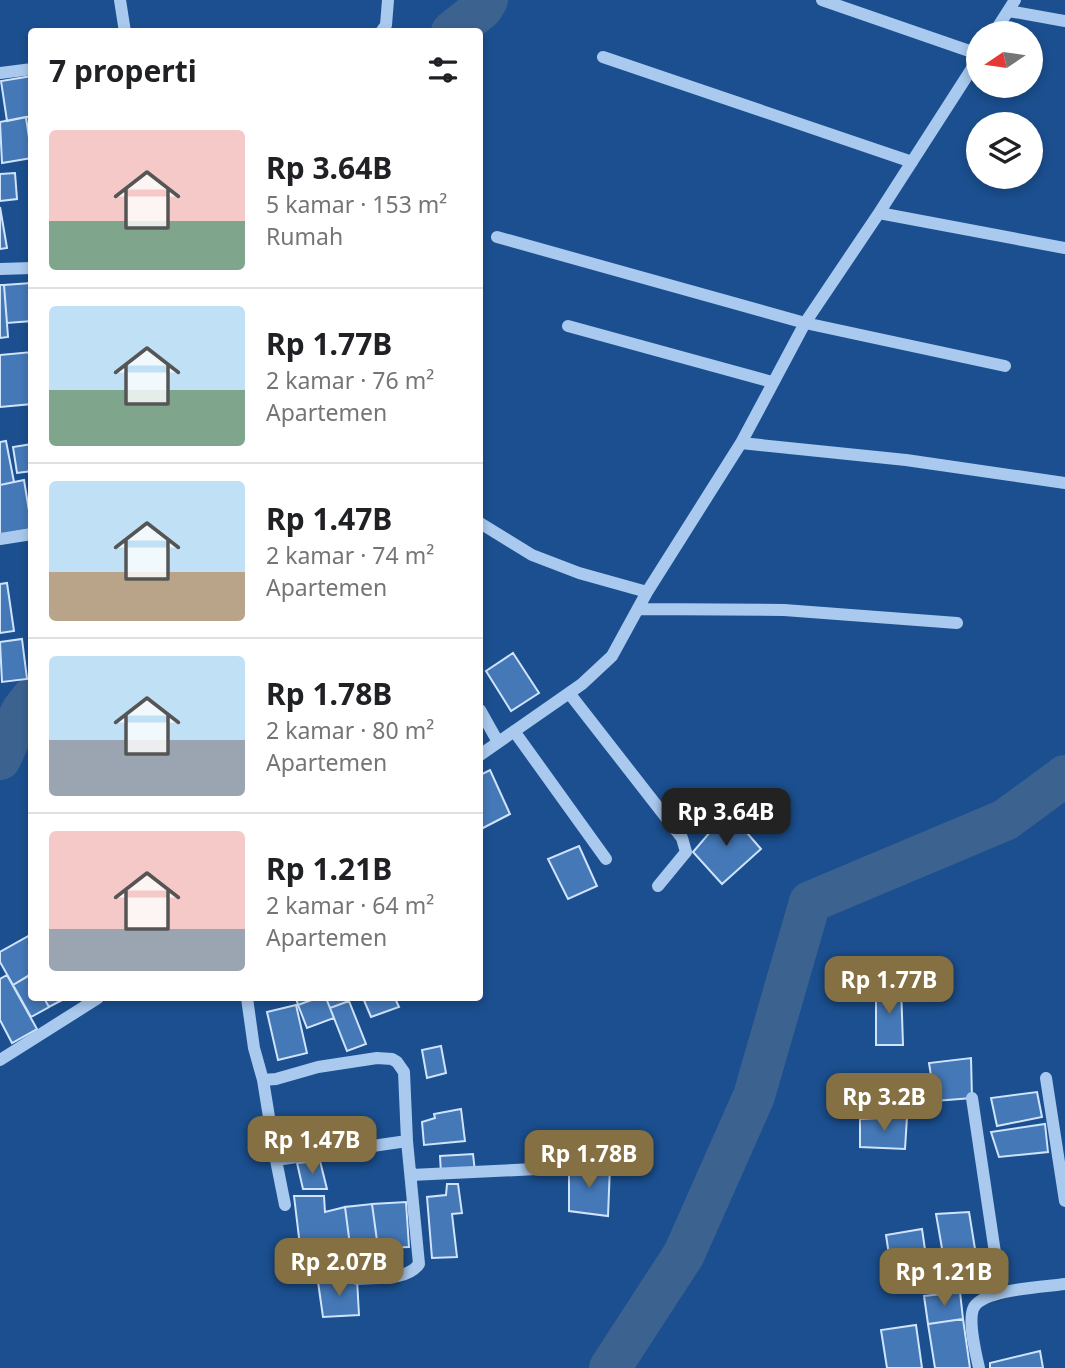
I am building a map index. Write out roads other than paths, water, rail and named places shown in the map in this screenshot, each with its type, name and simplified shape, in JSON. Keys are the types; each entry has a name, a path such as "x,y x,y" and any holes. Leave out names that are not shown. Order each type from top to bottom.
{"street":[{"path":"120,0 124,28"},
{"path":"384,28 388,0"},
{"path":"822,0 966,52"},
{"path":"1003,21 1012,6 1065,21"},
{"path":"603,57 912,162"},
{"path":"0,73 28,70"},
{"path":"483,753 569,694 601,668 611,656 647,592 741,443 805,323 880,213 966,75"},
{"path":"880,213 1065,248"},
{"path":"497,237 805,323 1005,366"},
{"path":"0,269 28,268"},
{"path":"568,326 772,382"},
{"path":"741,443 906,460 1065,483"},
{"path":"483,525 532,555 579,573 647,592"},
{"path":"0,540 28,535"},
{"path":"639,609 784,610 957,623"},
{"path":"569,694 684,843 686,852 658,886"},
{"path":"483,715 498,742"},
{"path":"514,730 606,859"},
{"path":"0,1060 92,1001"},
{"path":"247,1001 285,1205"},
{"path":"263,1080 318,1067 377,1058 392,1059 404,1072 407,1141 419,1264 415,1270 404,1275 357,1279"},
{"path":"1046,1079 1065,1201"},
{"path":"972,1098 1001,1293"},
{"path":"276,1160 407,1141"},
{"path":"411,1175 558,1168"},
{"path":"979,1368 972,1314 979,1302 1001,1293 1065,1284"}],"waterway":[{"path":"457,28 482,8 487,0"},
{"path":"0,759 28,703"},
{"path":"610,1368 684,1254 754,1096 810,902 1005,820 1065,776"}]}
